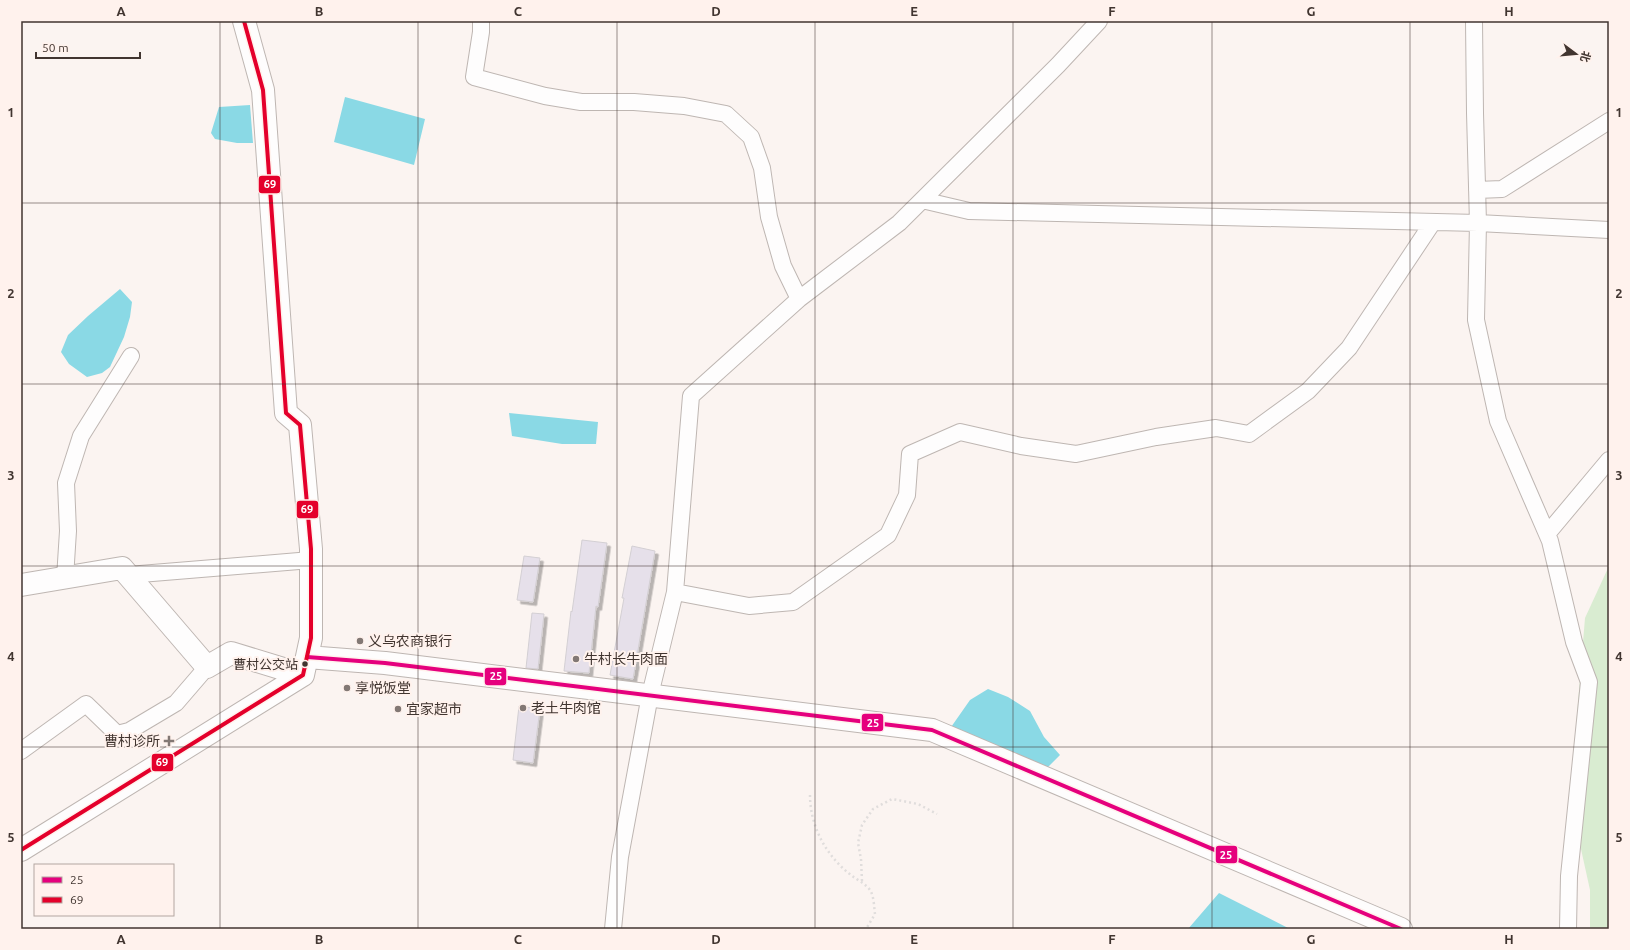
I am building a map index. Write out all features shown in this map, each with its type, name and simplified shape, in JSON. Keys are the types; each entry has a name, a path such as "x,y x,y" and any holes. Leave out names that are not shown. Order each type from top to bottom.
{"street":[{"path":"24,844 305,666 311,638 311,560 300,425 286,413 263,90 244,21"},
{"path":"481,21 481,32 474,77 545,96 581,102 634,102 684,106 726,114 751,137 762,168 769,217 783,266 799,299"},
{"path":"613,929 620,856 650,695 674,592 692,396 799,299 899,223 1058,65 1099,21"},
{"path":"1474,21 1478,223 1476,320 1498,421 1550,541 1574,642 1589,682 1569,876 1568,929"},
{"path":"1477,190 1502,189 1609,121"},
{"path":"922,200 969,211 1478,223 1609,230"},
{"path":"674,592 749,606 793,602 888,535 907,495 910,454 960,432 1021,446 1076,454 1156,437 1216,428 1249,434 1308,391 1349,348 1433,222"},
{"path":"65,578 68,531 66,483 81,436 131,356"},
{"path":"1546,534 1609,460"},
{"path":"128,575 311,560"},
{"path":"21,585 122,568 207,667"},
{"path":"21,751 86,704 117,734 129,731 176,704 207,667 231,652 305,666 385,663 932,730 1401,929"}],"path":[{"path":"810,795 810,809 820,839 832,857 850,875 862,882 870,891 875,914 866,929"},
{"path":"862,882 861,859 858,843 862,825 873,809 892,799 918,804 937,814"}],"green space":[{"path":"1609,566 1609,929 1590,929 1590,890 1570,799 1585,618"}],"water":[{"path":"345,97 425,119 414,165 334,142"},
{"path":"250,105 253,143 237,143 215,139 211,133 219,107"},
{"path":"120,289 132,302 130,317 124,337 110,367 102,373 87,377 69,364 61,352 68,335"},
{"path":"509,413 598,422 596,444 562,444 512,436"},
{"path":"988,689 1008,697 1030,711 1044,737 1060,755 1043,772 949,730 970,700"},
{"path":"1219,893 1290,929 1188,929"}],"building":[{"path":"582,540 607,543 598,607 596,606 589,673 564,671 571,611 572,612"},
{"path":"632,546 655,551 633,679 610,675"},
{"path":"524,556 540,558 533,602 517,600"},
{"path":"532,613 544,614 538,669 526,668"},
{"path":"519,706 540,709 533,763 513,760"}],"transit line":[{"name":"69","path":"21,850 303,675 311,638 311,549 300,425 286,413 263,90 244,21"},
{"name":"25","path":"307,657 385,663 932,730 1401,929"}],"place":[{"name":"义乌农商银行","path":"360,641"},
{"name":"牛村长牛肉面","path":"576,659"},
{"name":"曹村公交站","path":"305,664"},
{"name":"享悦饭堂","path":"347,688"},
{"name":"老土牛肉馆","path":"523,708"},
{"name":"宜家超市","path":"398,709"},
{"name":"曹村诊所","path":"169,741"}]}
